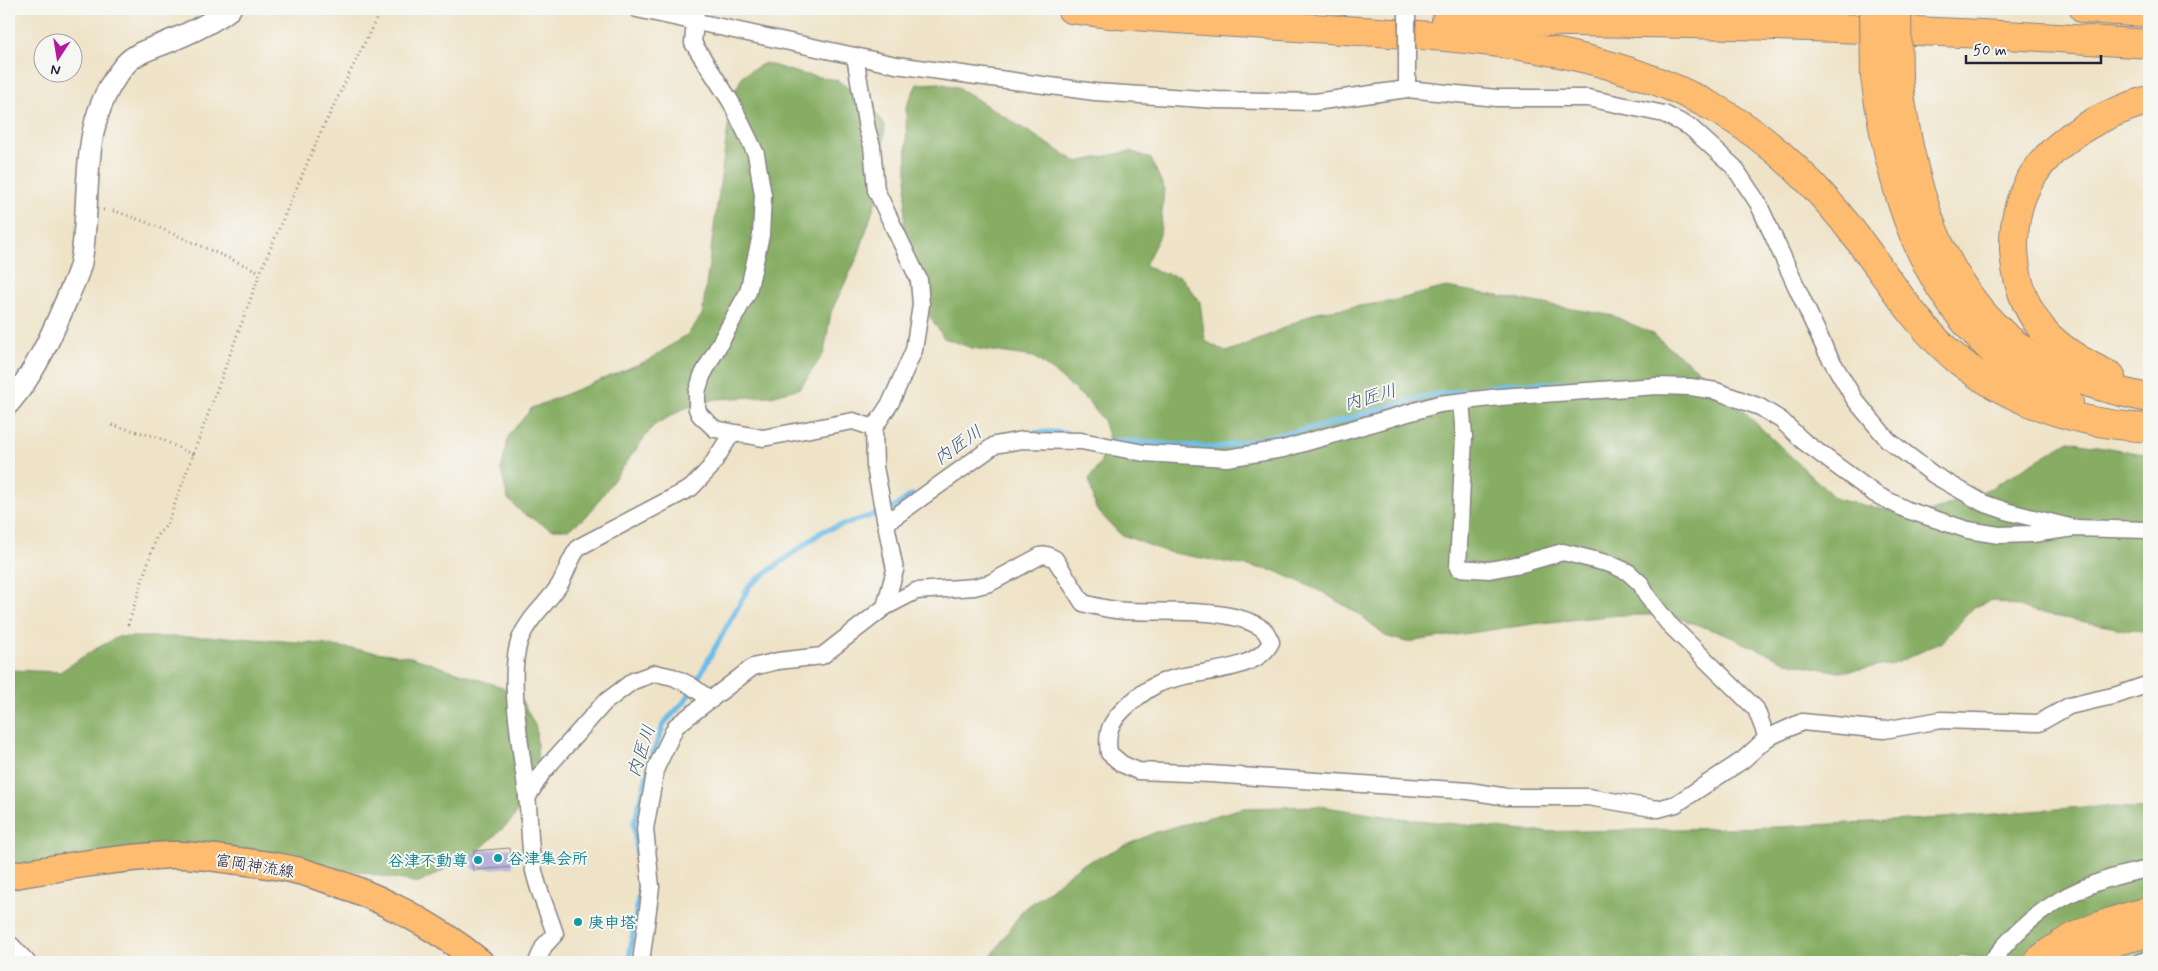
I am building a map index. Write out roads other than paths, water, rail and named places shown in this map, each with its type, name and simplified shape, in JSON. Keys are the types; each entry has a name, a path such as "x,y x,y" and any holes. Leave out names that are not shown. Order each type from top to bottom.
{"highway":[{"path":"1072,9 1118,15 1478,40 1562,54 1646,77 1682,91 1719,110 1780,155 1834,208 1934,338 1957,360 1980,377 2033,405 2064,416 2095,423 2149,428"},
{"path":"1118,9 1284,17 1427,21 1822,27 2149,44"},
{"path":"1874,9 1886,77 1903,124 1923,205 1938,243 1955,276 1976,306 2001,332 2029,354 2059,371 2097,385 2149,398"},
{"path":"1897,9 1886,77 1882,126 1892,173 1906,217 1922,255 1942,291 1964,323 1989,349 2018,373 2048,393 2078,408 2149,428"},
{"path":"2084,9 2149,13"},
{"path":"2149,100 2123,108 2092,122 2069,137 2050,155 2033,175 2022,198 2016,224 2015,248 2017,276 2027,304 2043,329 2069,352 2099,371 2149,390"},
{"path":"2037,962 2062,943 2091,928 2149,912"},
{"path":"2074,962 2117,942 2149,934"}],"main road":[{"name":"富岡神流線","path":"9,876 69,866 172,855 218,858 313,874 378,900 426,924 480,962"}],"street":[{"path":"9,403 20,390 53,332 81,263 91,139 101,106 111,83 125,64 139,53 170,41 230,9"},
{"path":"636,9 695,15 896,65 1095,92 1217,100 1315,102 1406,89 1497,98 1588,98 1664,114 1690,127 1734,167 1758,203 1826,351 1856,400 1888,440 1934,475 1983,503 2009,512 2074,528"},
{"path":"1406,89 1408,9"},
{"path":"695,15 693,43 731,102 756,154 763,195 762,235 748,292 702,376 697,392 697,409 700,415 715,429 763,438 853,421 874,428"},
{"path":"855,56 866,129 872,146 876,190 919,280 921,305 914,350 891,402 874,428 875,467 895,570 885,606"},
{"path":"886,523 996,445 1022,440 1081,441 1144,454 1227,458 1283,449 1439,404 1657,386 1691,387 1716,391 1760,407 1781,420 1817,452 1875,494 1922,516 1968,530 1999,534 2032,534 2074,528 2149,530"},
{"path":"1461,402 1464,436 1458,568 1489,570 1521,564 1563,552 1610,564 1628,572 1641,584 1647,596 1668,623 1756,710 1767,738"},
{"path":"537,962 544,946 555,934 533,866 520,740 515,666 520,639 536,613 567,572 572,555 579,547 692,488 710,468 732,433"},
{"path":"641,962 651,887 645,829 656,768 676,726 753,667 778,661 822,656 885,606 916,591 974,587 990,583 1040,556 1047,555 1055,559 1083,603 1100,608 1127,611 1174,611 1228,616 1260,627 1266,632 1270,642 1267,651 1253,661 1159,683 1134,699 1115,718 1107,736 1110,753 1122,764 1138,771 1469,791 1507,797 1588,797 1658,809 1676,804 1743,760 1767,738 1802,722 1884,730 1941,720 2039,722 2069,706 2117,695 2149,684"},
{"path":"527,798 542,773 604,703 633,681 655,673 673,677 690,685 711,700"},
{"path":"1991,962 2002,947 2051,904 2082,887 2118,874 2149,869"},
{"path":"9,945 27,962"},
{"path":"2141,962 2149,959"}],"waterway":[{"name":"内匠川","path":"1115,440 1215,448 1323,426 1423,397 1507,384 1608,382"},
{"name":"内匠川","path":"1035,433 1066,433"},
{"name":"内匠川","path":"992,440 998,436 1011,435"},
{"name":"内匠川","path":"650,763 664,723 686,700 750,585 823,531 892,509 912,495"},
{"name":"内匠川","path":"629,962 640,885 634,824 648,772"}],"place":[{"name":"谷津集会所","path":"498,858"},
{"name":"谷津不動尊","path":"478,860"},
{"name":"庚申塔","path":"578,922"}]}
